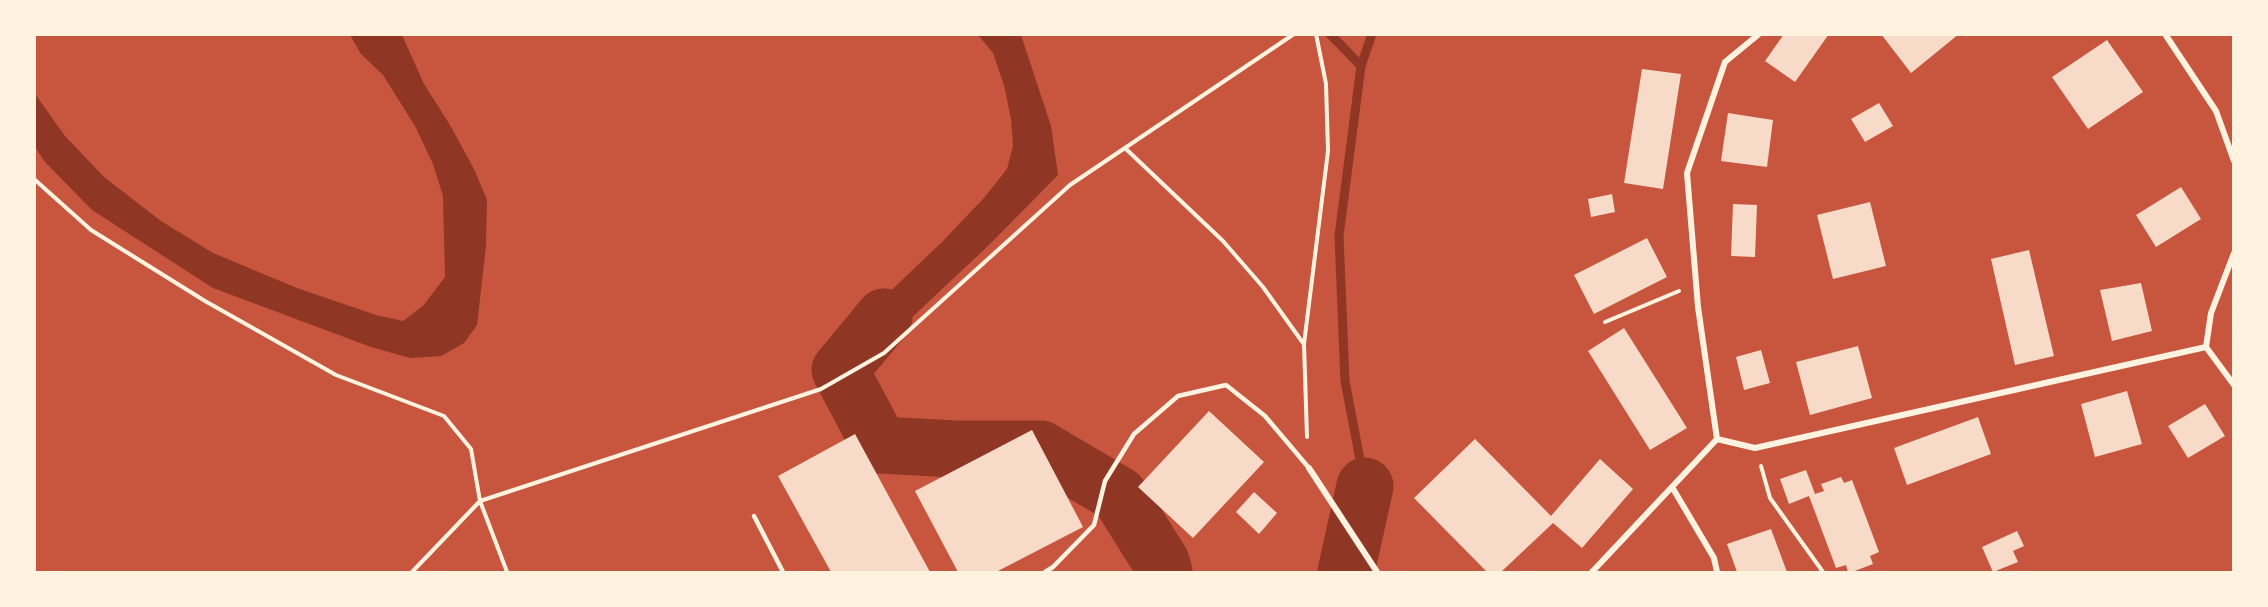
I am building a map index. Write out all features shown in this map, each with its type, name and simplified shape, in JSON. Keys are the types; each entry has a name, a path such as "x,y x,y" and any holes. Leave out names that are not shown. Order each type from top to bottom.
{"street":[{"path":"1717,439 1696,285 1687,173 1725,62 1758,34"},
{"path":"2165,34 2216,111 2234,161"},
{"path":"2234,253 2211,313 2206,347 2234,385"},
{"path":"1717,439 1755,448 2206,347"},
{"path":"1593,573 1717,439"},
{"path":"1309,468 1377,573"},
{"path":"1672,487 1714,558 1717,573"}],"lane":[{"path":"1045,573 1094,525 1105,481 1134,434 1178,396 1226,385 1265,416 1309,468"},
{"path":"754,516 783,573"}],"path":[{"path":"412,573 480,501 821,389 884,353 1070,185 1294,34"},
{"path":"1309,468 1304,344 1328,151 1326,84 1316,34"},
{"path":"1126,149 1223,241 1263,287 1304,344"},
{"path":"34,179 91,230 206,302 336,375 444,416 471,449 480,501 507,573"},
{"path":"1605,322 1696,285"},
{"path":"1755,448 1770,498 1823,573"}],"shaded area":[{"path":"350,35 402,35 424,84 475,171 487,200 486,246 477,325 464,343 441,356 410,358 371,347 213,288 92,210 45,162 35,147 35,94 65,136 104,177 161,221 213,253 297,288 376,315 403,321 423,306 445,277 443,196 433,164 415,126 383,75 361,54"},
{"path":"978,35 1021,35 1051,126 1058,175 990,244 873,354 831,379 826,363 837,339 942,242 983,199 1007,169 1013,146 1011,119 1004,85 993,53"}],"building":[{"path":"1784,34 1829,34 1795,82 1765,61"},
{"path":"1881,34 1959,34 1911,73"},
{"path":"2107,40 2143,92 2088,129 2052,77"},
{"path":"1642,69 1681,74 1663,189 1624,183"},
{"path":"1879,103 1893,126 1865,142 1851,119"},
{"path":"1728,113 1773,120 1767,167 1721,161"},
{"path":"2181,187 2201,219 2156,247 2136,215"},
{"path":"1612,194 1615,212 1591,217 1588,199"},
{"path":"1870,202 1886,266 1833,279 1817,215"},
{"path":"1733,204 1757,205 1755,257 1731,256"},
{"path":"1647,238 1667,277 1594,314 1574,275"},
{"path":"2029,250 2054,356 2015,365 1991,259"},
{"path":"2141,283 2152,331 2112,341 2100,290"},
{"path":"1624,328 1687,428 1650,450 1588,351"},
{"path":"1858,346 1872,398 1810,415 1796,362"},
{"path":"1761,350 1770,383 1744,390 1736,357"},
{"path":"2127,391 2142,444 2095,457 2081,404"},
{"path":"2205,404 2225,436 2188,458 2168,426"},
{"path":"1209,411 1264,462 1193,538 1138,487"},
{"path":"1978,417 1991,454 1907,485 1894,448"},
{"path":"1032,430 1083,527 996,572 958,572 915,491"},
{"path":"855,434 930,572 831,572 778,476"},
{"path":"1475,439 1551,516 1600,459 1633,489 1582,548 1553,523 1501,572 1487,572 1414,498"},
{"path":"1806,470 1815,494 1824,491 1821,484 1841,477 1844,483 1852,480 1879,552 1870,556 1873,564 1852,572 1848,572 1846,565 1836,568 1809,496 1789,504 1780,479"},
{"path":"1254,492 1277,513 1259,534 1236,512"},
{"path":"1771,529 1787,572 1737,572 1727,544"},
{"path":"2017,531 2024,546 2013,551 2018,562 1993,572 1982,547"}],"waterway":[{"path":"1330,34 1361,66"},
{"path":"1365,486 1345,381 1339,236 1361,66 1372,34"},
{"path":"875,436 840,370 884,317"},
{"path":"880,445 955,449 1041,449 1119,495 1161,562 1164,572"},
{"path":"1346,572 1365,486"}]}
